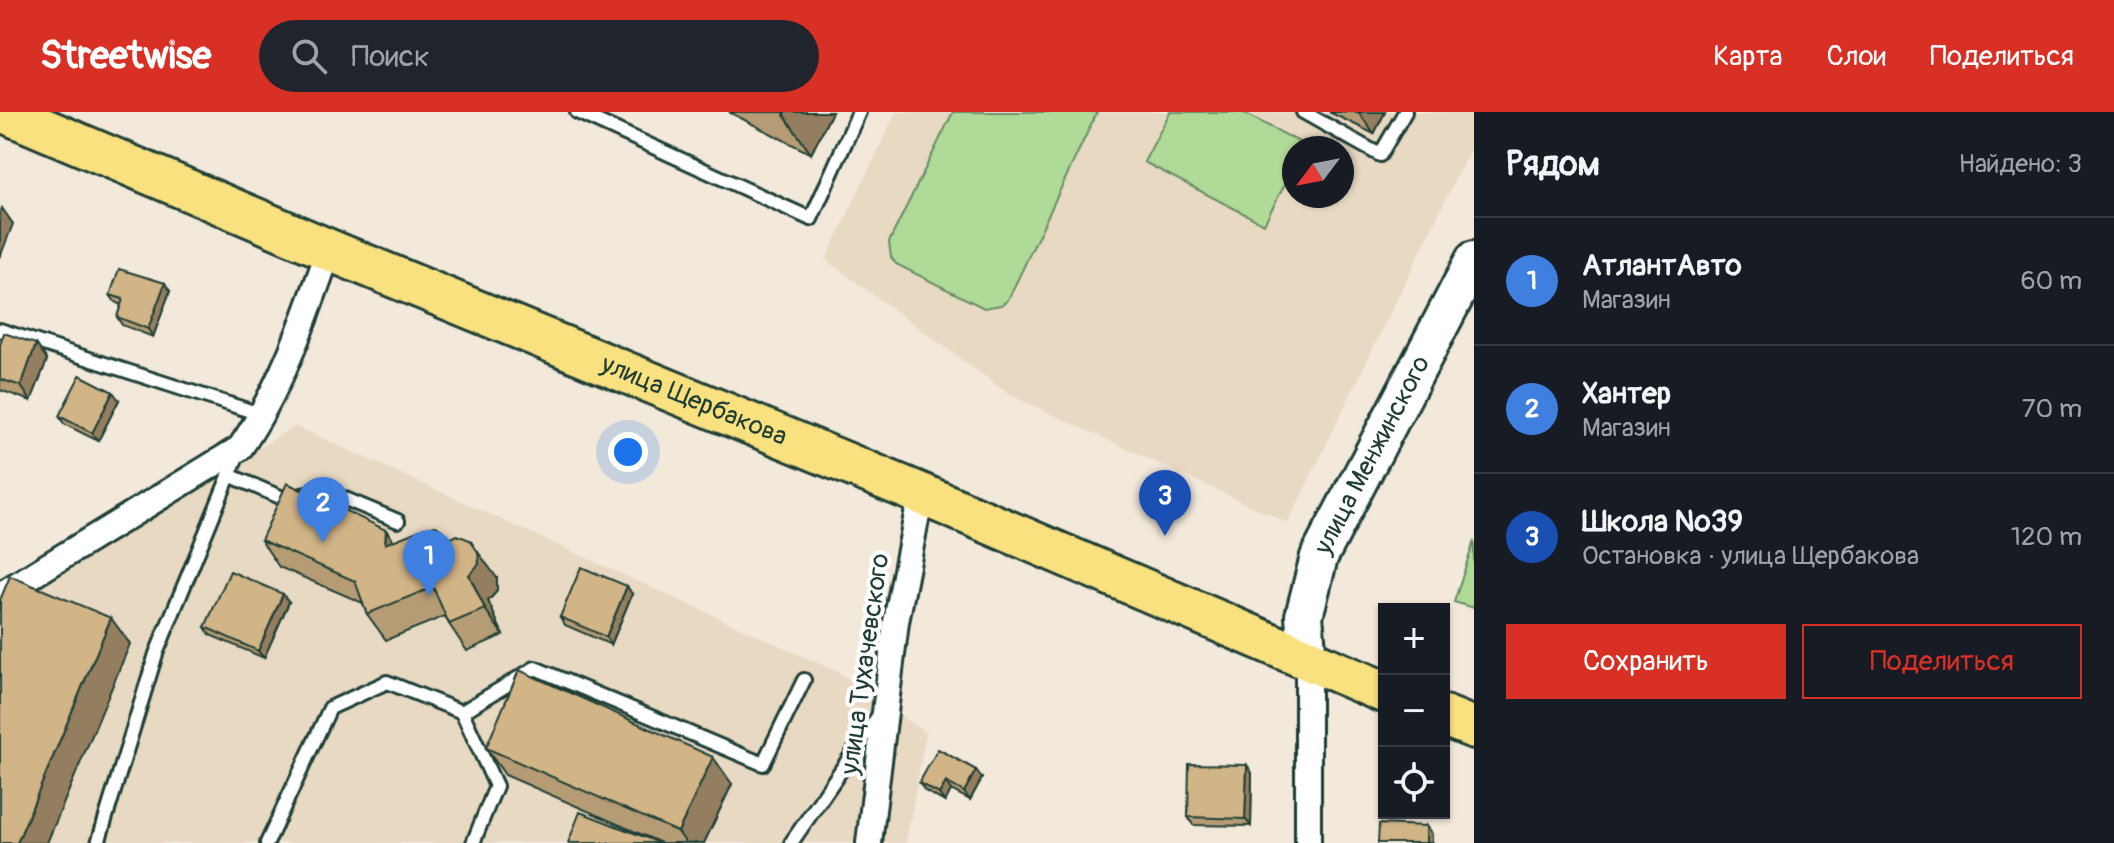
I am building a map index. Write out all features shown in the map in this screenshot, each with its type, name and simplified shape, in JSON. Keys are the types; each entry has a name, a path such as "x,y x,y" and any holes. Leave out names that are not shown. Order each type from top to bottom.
{"main road":[{"name":"улица Щербакова","path":"4,112 329,250 921,494 1378,689"},
{"path":"1450,718 1474,728"}],"street":[{"path":"0,595 240,448 263,415 297,341 329,250"},
{"name":"улица Менжинского","path":"1308,660 1304,616 1319,557 1474,260"},
{"name":"улица Тухачевского","path":"869,843 896,622 921,494"},
{"path":"1308,660 1308,843"}],"lane":[{"path":"577,112 811,219 859,112"},
{"path":"1303,112 1380,155 1405,112"},
{"path":"0,330 263,415"},
{"path":"98,843 156,654 240,448"},
{"path":"229,475 285,499 324,490 398,521"},
{"path":"462,712 535,668 763,764 804,680"},
{"path":"267,843 330,708 387,682 462,712 496,786 473,843"},
{"path":"791,843 885,706"}],"shaded area":[{"path":"896,112 1474,112 1474,141 1288,523 1010,395 826,260"},
{"path":"295,426 838,672 926,733 906,843 0,843 0,653 25,590"}],"green space":[{"path":"953,112 1097,112 1008,300 1001,305 984,308 896,264 891,257 889,242"},
{"path":"1170,112 1242,112 1288,136 1282,136 1282,190 1264,224 1144,162"},
{"path":"1474,541 1474,608 1454,602"}],"building":[{"path":"119,269 165,283 148,329 117,317 123,299 110,295"},
{"path":"4,333 36,344 21,386 0,379 0,345"},
{"path":"80,375 113,392 92,433 59,416"},
{"path":"287,483 386,530 385,544 436,526 443,531 446,541 457,535 470,540 478,552 479,564 469,575 485,609 449,624 433,587 367,614 355,581 261,540"},
{"path":"581,567 627,586 606,637 560,617"},
{"path":"230,571 283,594 258,651 205,627"},
{"path":"10,576 111,618 17,843 0,843 0,600"},
{"path":"519,670 713,757 678,832 486,748"},
{"path":"938,749 976,770 964,792 946,782 939,794 919,783"},
{"path":"1189,764 1247,765 1245,819 1188,817"},
{"path":"580,812 660,843 568,843"},
{"path":"1379,824 1426,826 1426,843 1378,843"}],"place":[{"name":"Школа №39","path":"1165,536"},
{"name":"Хантер","path":"323,543"},
{"name":"АтлантАвто","path":"429,596"}]}
